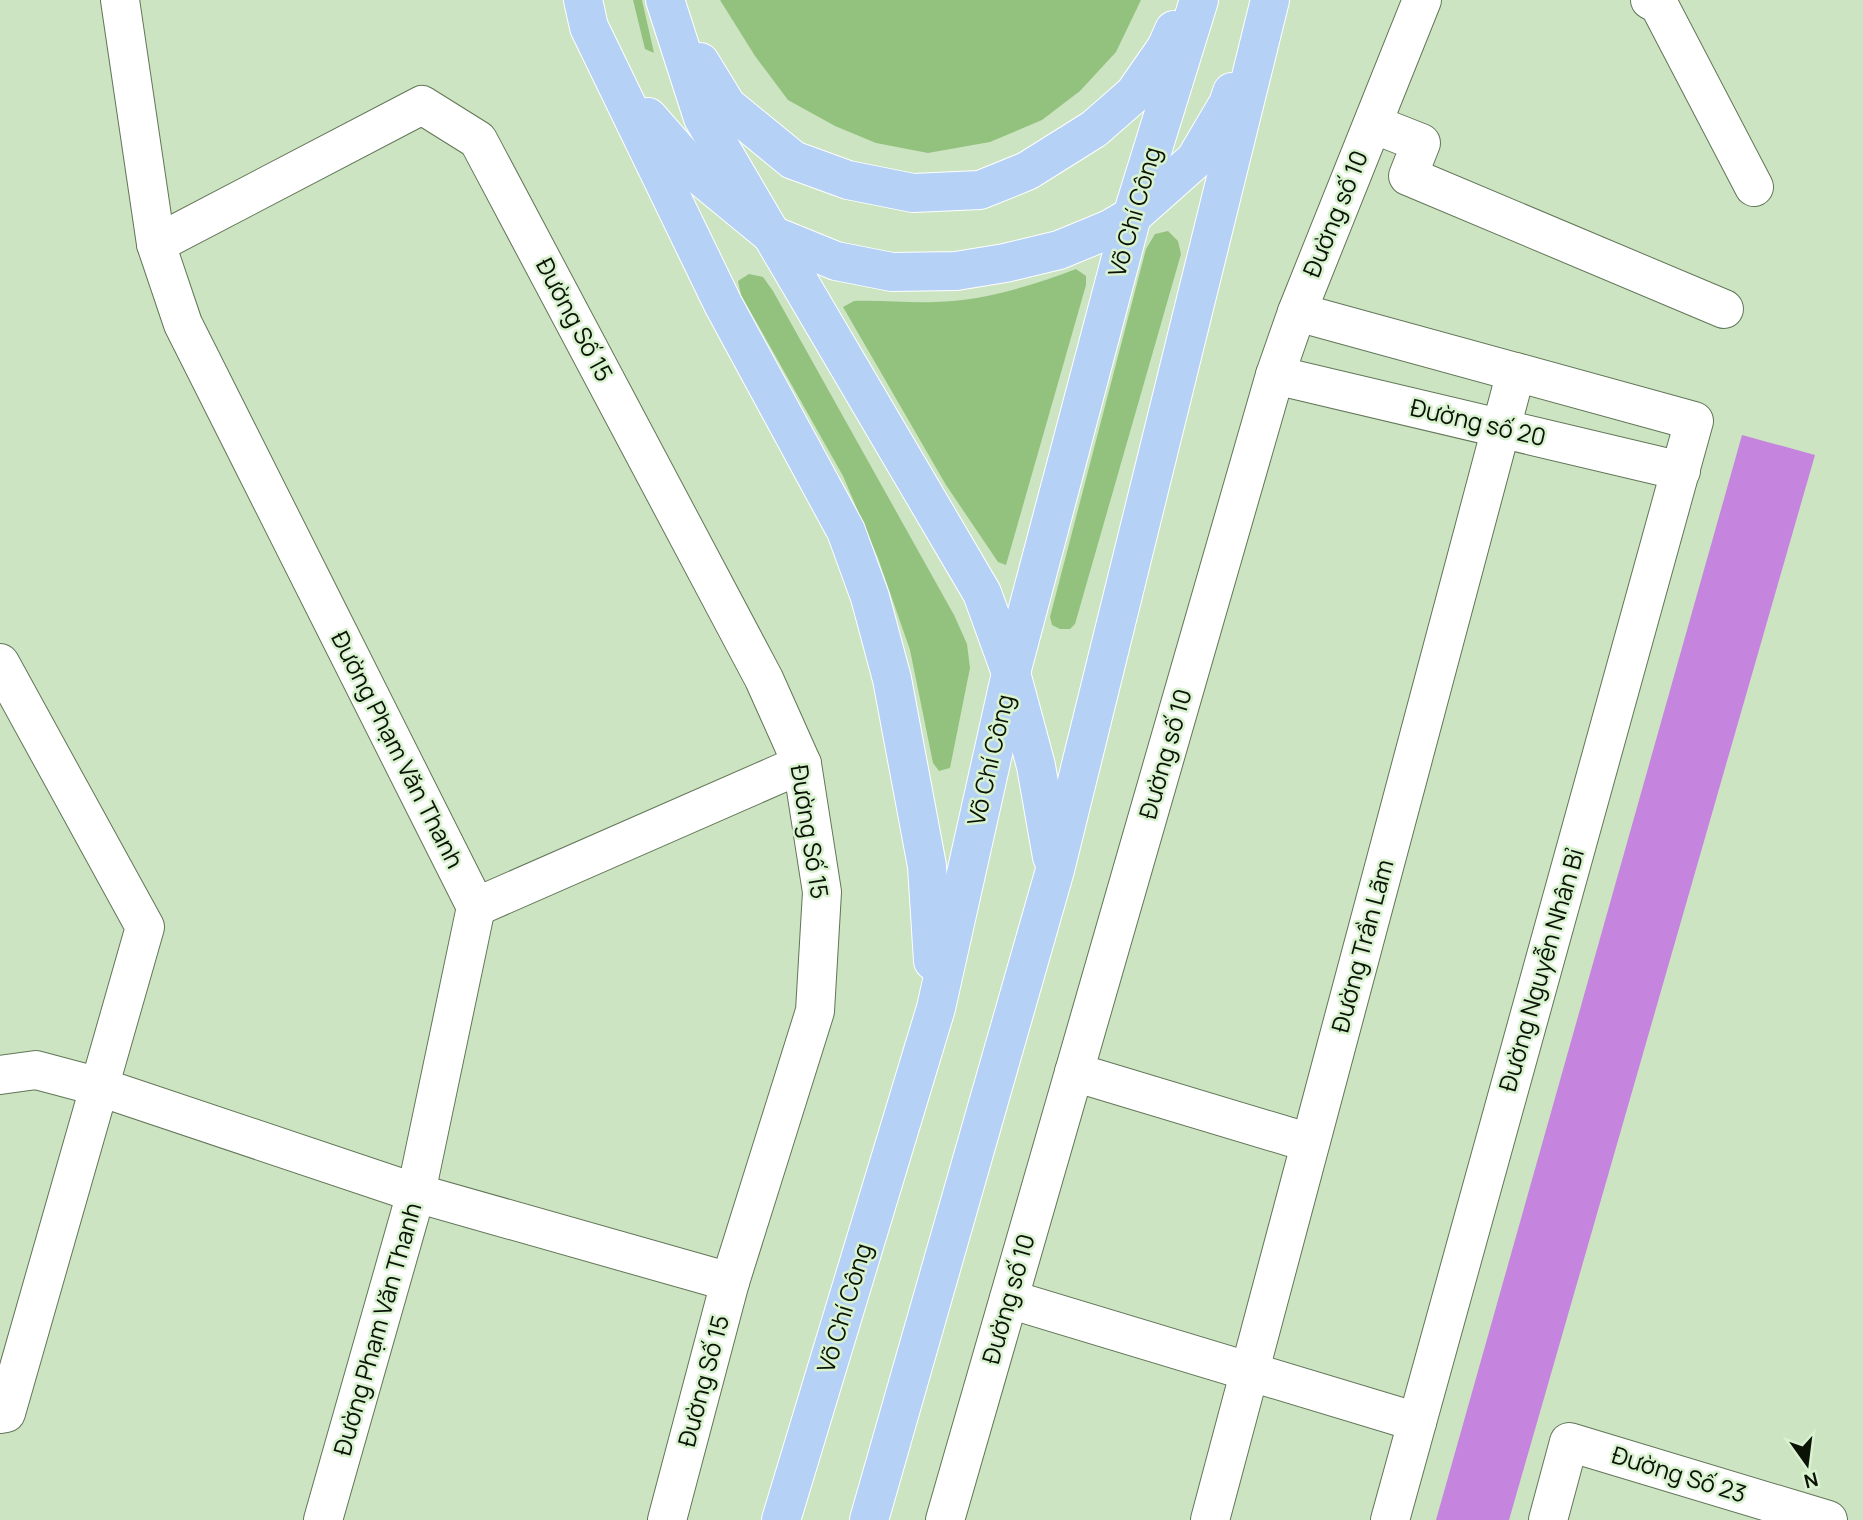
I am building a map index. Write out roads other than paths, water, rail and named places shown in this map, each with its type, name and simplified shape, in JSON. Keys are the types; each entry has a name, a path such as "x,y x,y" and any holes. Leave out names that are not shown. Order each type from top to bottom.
{"main road":[{"path":"666,4 727,106 793,160 848,180 913,193 981,190 1027,171 1094,129 1134,94 1166,48 1189,0"},
{"name":"Võ Chí Công","path":"781,1520 936,1008 1011,673 1132,216 1199,0"},
{"path":"586,14 628,94 699,175 772,235 835,261 892,272 956,271 1059,250 1110,229 1132,216 1195,160 1228,104 1267,0"},
{"path":"869,1520 1055,870 1267,0"},
{"path":"666,4 704,118 982,593 1011,673 1036,766 1055,870"},
{"path":"586,14 723,304 846,531 870,597 892,679 928,866 936,1008"}],"street":[{"name":"Đường Phạm Văn Thanh","path":"120,0 156,244 183,324 477,907 416,1193 323,1520"},
{"name":"Đường số 10","path":"945,1520 1275,375 1297,312 1422,0"},
{"path":"1650,0 1660,5 1754,187"},
{"name":"Đường Số 15","path":"156,244 422,105 478,140 764,679 802,764 822,892 816,1011 730,1282 667,1520"},
{"path":"1373,124 1421,143 1408,176 1724,309"},
{"path":"1297,312 1516,372"},
{"name":"Đường Nguyễn Nhân Bỉ","path":"1390,1520 1694,421 1516,372"},
{"name":"Đường Trần Lãm","path":"1210,1520 1516,372"},
{"name":"Đường số 20","path":"1275,375 1681,471"},
{"path":"0,663 145,927 2,1422"},
{"path":"477,907 802,764"},
{"path":"0,1075 36,1070 100,1087 416,1193 730,1282"},
{"path":"1074,1072 1310,1143"},
{"path":"1009,1299 1417,1422"},
{"path":"0,1371 2,1422"},
{"name":"Đường Số 23","path":"1548,1520 1569,1442 1828,1520"}]}
